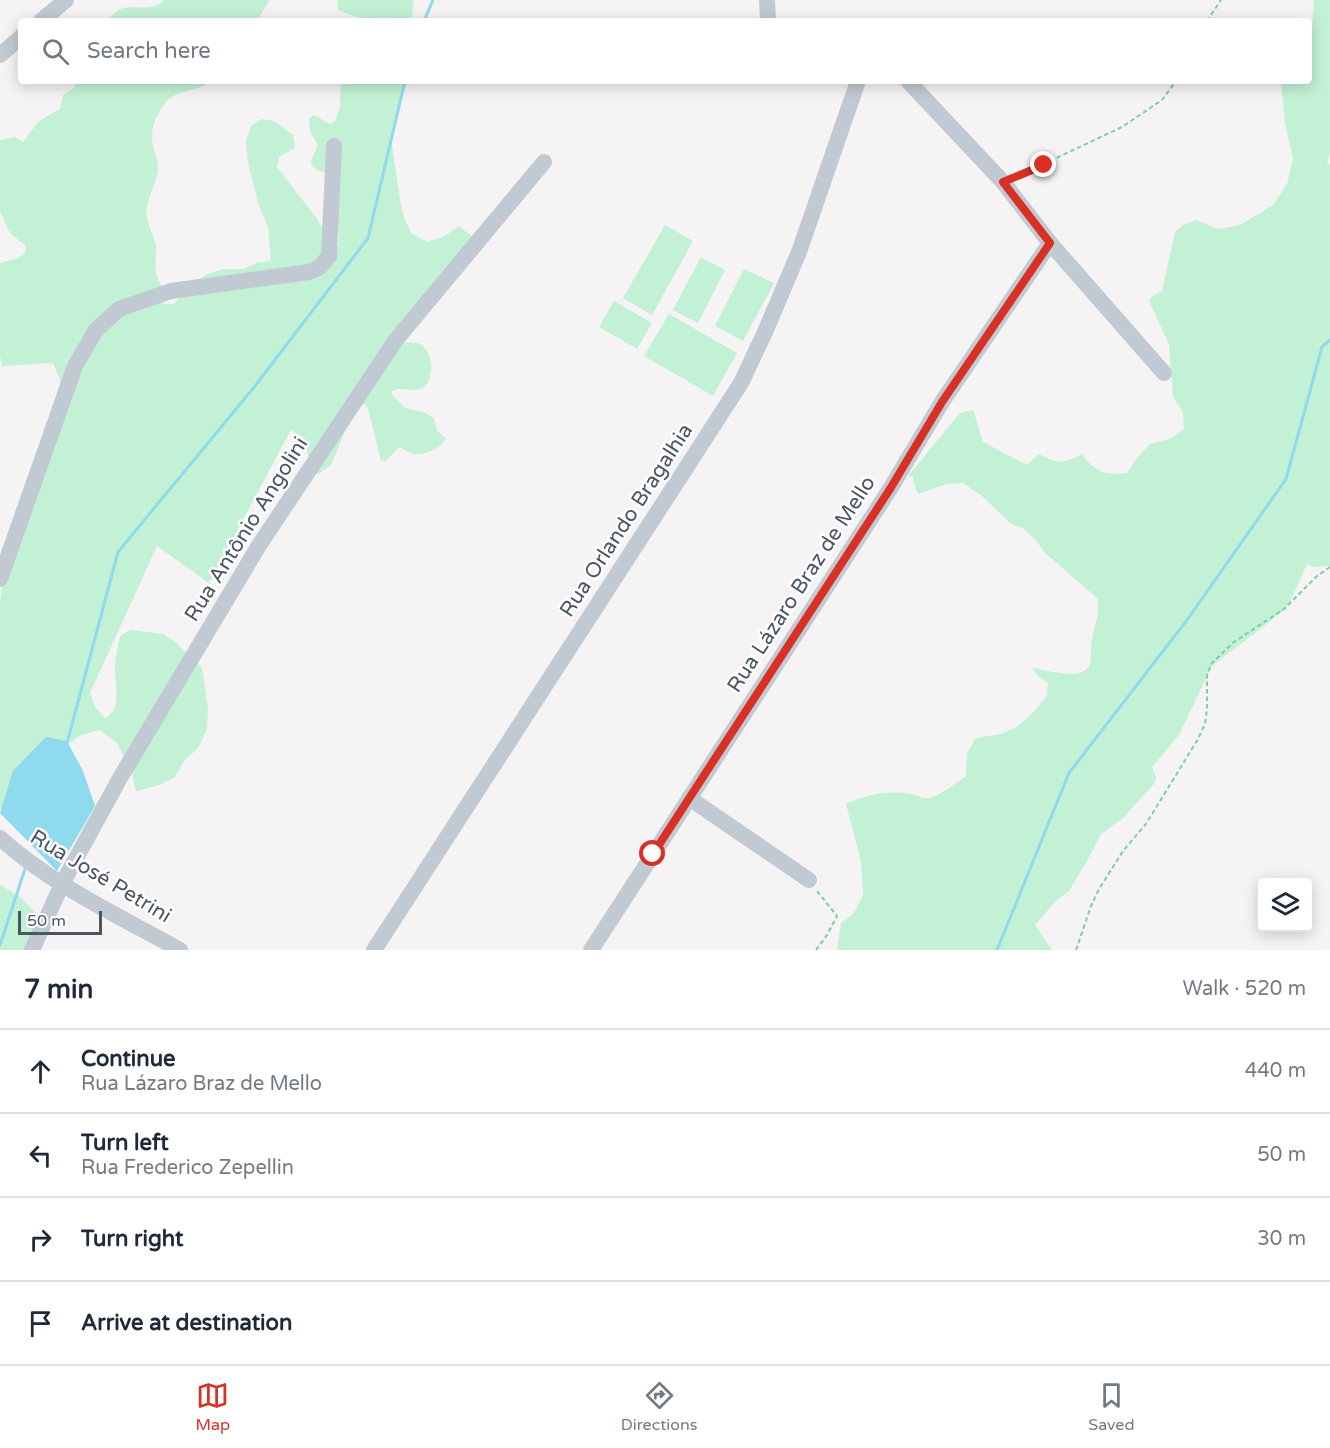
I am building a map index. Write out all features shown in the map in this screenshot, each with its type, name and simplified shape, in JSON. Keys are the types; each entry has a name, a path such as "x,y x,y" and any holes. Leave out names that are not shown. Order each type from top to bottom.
{"street":[{"path":"45,18 66,0"},
{"path":"767,0 768,18"},
{"path":"0,55 18,40"},
{"name":"Rua Orlando Bragalhia","path":"374,950 741,383 799,252 853,84"},
{"path":"911,84 1003,182 1050,243 1164,373"},
{"path":"0,579 75,366 96,330 119,309 171,291 309,273 320,267 328,256 334,146"},
{"name":"Rua Antônio Angolini","path":"32,950 62,884 120,778 258,547 377,367 423,307 544,162"},
{"name":"Rua Lázaro Braz de Mello","path":"591,950 890,489 942,402 1050,243"},
{"path":"689,798 809,880"},
{"name":"Rua José Petrini","path":"0,838 62,884 180,950"}],"path":[{"path":"1209,18 1221,0"},
{"path":"1003,182 1122,128 1162,100 1174,84"},
{"path":"1076,950 1099,889 1123,851 1146,824 1198,740 1207,709 1208,674 1212,663 1234,642 1284,609 1316,577 1330,567"},
{"path":"809,880 837,916 816,950"}],"green space":[{"path":"164,0 270,0 259,18 109,18 121,9 159,4"},
{"path":"337,0 414,0 411,18 365,18 338,10"},
{"path":"1314,0 1330,0 1330,152 1327,164 1330,164 1330,566 1314,567 1307,564 1290,602 1282,612 1212,666 1179,735 1152,767 1156,778 1154,784 1122,819 1101,834 1069,891 1055,902 1035,925 1052,950 837,950 841,923 854,913 863,895 861,861 846,804 870,795 886,793 911,794 930,798 942,793 966,776 967,753 976,738 1001,734 1016,727 1030,716 1047,696 1048,683 1032,668 1072,674 1086,670 1091,661 1091,643 1098,614 1097,598 1044,552 1036,540 1024,529 1010,523 982,496 963,483 946,484 919,494 916,491 913,477 908,476 960,413 973,410 983,442 1027,465 1039,454 1060,462 1082,454 1096,469 1112,474 1127,473 1150,444 1170,439 1184,429 1183,412 1173,397 1169,344 1149,301 1152,296 1162,291 1175,232 1183,225 1196,220 1218,229 1240,225 1273,205 1287,184 1293,159 1285,123 1281,84 1312,84"},
{"path":"76,84 206,84 174,95 160,111 153,126 152,137 158,172 146,212 156,247 157,275 166,290 162,299 164,304 174,304 190,284 206,275 223,269 244,269 258,262 271,260 268,227 258,203 248,163 246,141 251,126 262,119 274,121 293,135 295,148 279,157 277,167 318,220 330,245 335,248 339,245 337,180 333,173 319,171 312,166 311,161 318,145 310,131 309,119 314,115 330,124 335,121 340,108 341,84 403,84 391,139 404,218 412,234 428,242 445,236 459,226 476,239 403,343 418,343 427,351 431,363 428,382 417,390 396,389 392,391 392,395 405,408 434,418 437,431 446,438 440,445 428,452 418,454 399,447 386,461 381,461 368,408 364,404 358,407 350,420 331,465 318,474 313,471 303,437 291,430 209,583 157,546 90,693 95,707 105,718 114,709 116,703 115,666 120,636 131,630 163,634 174,641 202,668 208,708 207,729 198,748 184,761 174,778 136,791 132,773 117,743 100,730 81,735 67,745 11,807 0,809 0,602 7,548 61,382 53,363 2,366 0,356 0,263 18,258 25,253 26,246 10,233 0,212 0,140 15,137 23,142 39,121 60,109 63,95"},
{"path":"665,225 693,241 652,315 623,298"},
{"path":"701,257 725,270 698,323 673,310"},
{"path":"744,269 774,283 743,341 715,326"},
{"path":"614,301 652,323 637,349 599,327"},
{"path":"669,314 737,353 713,396 644,356"},
{"path":"0,885 20,897 48,925 37,950 0,950"}],"water":[{"path":"46,737 67,741 83,771 95,806 57,871 0,813 13,771"}],"waterway":[{"path":"425,18 433,0"},
{"path":"67,743 118,552 255,386 368,238 404,84"},
{"path":"997,950 1069,773 1187,620 1286,479 1322,347 1330,340"},
{"path":"0,945 26,866"}],"route":[{"path":"653,854 890,489 942,402 1050,243 1003,182 1044,165"}]}
